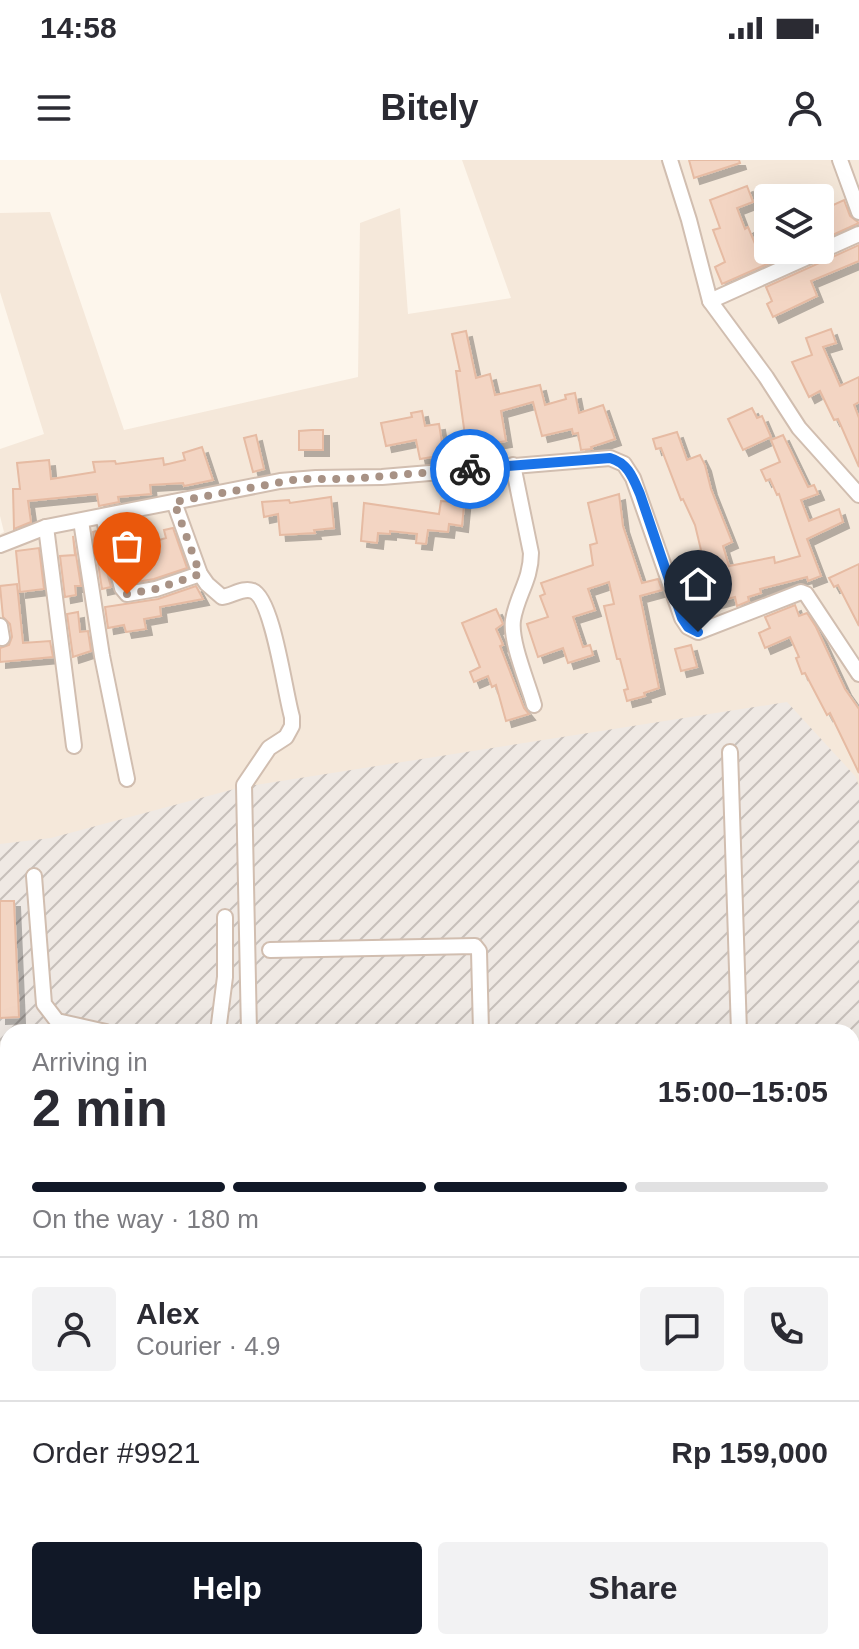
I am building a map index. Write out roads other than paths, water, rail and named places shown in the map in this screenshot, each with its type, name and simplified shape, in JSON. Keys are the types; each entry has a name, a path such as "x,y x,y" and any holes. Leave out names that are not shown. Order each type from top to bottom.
{"street":[{"path":"670,160 710,301 799,428 859,495"},
{"path":"840,160 859,212"},
{"path":"710,301 859,234"},
{"path":"0,545 46,527 280,481 355,479 610,458 620,461 633,478 682,618 688,627 698,632 801,592 806,594 859,674"},
{"path":"513,465 531,553 531,566 515,612 513,631 534,705"},
{"path":"174,502 200,574 207,584 222,597 247,590 259,596 271,621 292,717 292,726 286,737 269,748 244,785 249,1024"},
{"path":"103,517 122,588 127,594 156,589 200,574"},
{"path":"81,521 102,656 127,779"},
{"path":"46,527 74,746"},
{"path":"730,752 739,1024"},
{"path":"34,876 44,1004 57,1021 70,1024"},
{"path":"219,1024 225,977 225,917"},
{"path":"270,950 475,946 479,951 481,1024"}]}
